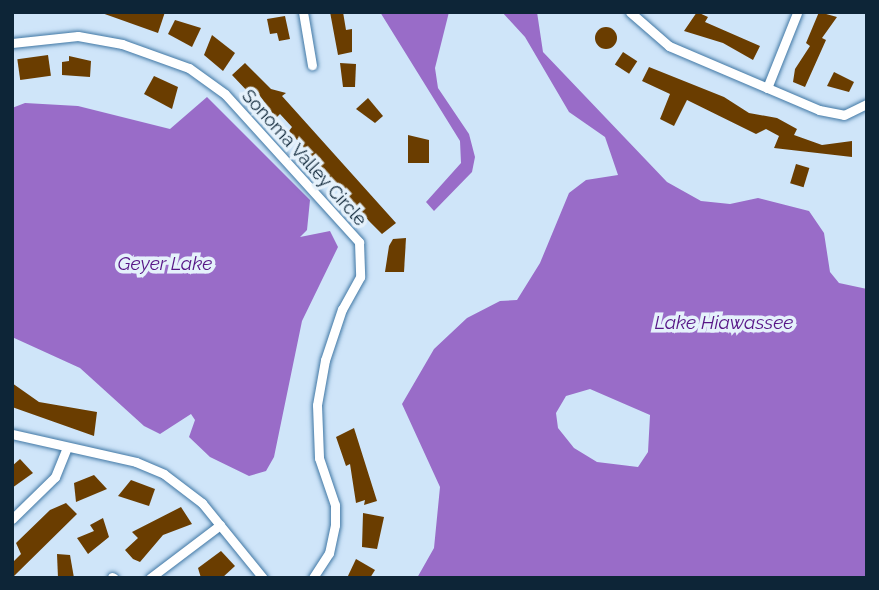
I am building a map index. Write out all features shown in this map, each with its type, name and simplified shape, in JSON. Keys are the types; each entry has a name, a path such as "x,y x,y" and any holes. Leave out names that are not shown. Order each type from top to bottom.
{"street":[{"path":"303,12 312,65"},
{"path":"630,12 669,46 767,88 844,115 867,104"},
{"path":"767,88 797,13"},
{"name":"Sonoma Valley Circle","path":"12,43 78,36 122,44 189,68 225,94 359,242 360,277 329,348 317,405 320,458 335,505 335,525 329,553 313,578"},
{"path":"12,434 66,450 136,462 164,474 184,486 263,578"},
{"path":"12,519 55,477 66,450"},
{"path":"149,578 220,525"}],"water":[{"path":"380,12 449,12 435,68 438,88 469,134 475,157 472,172 434,211 426,202 461,163 460,141"},
{"name":"Lake Hiawassee","path":"502,12 537,12 543,52 667,182 701,201 730,204 758,198 809,211 824,233 830,272 839,283 867,289 867,578 417,578 434,548 440,487 402,404 434,349 467,318 500,301 517,300 540,263 569,193 586,180 618,175 605,137 569,112 525,37","holes":["590,389 650,415 648,452 638,467 597,462 574,448 558,428 556,413 566,396"]},
{"name":"Geyer Lake","path":"207,97 310,200 307,230 300,237 330,231 338,247 302,321 274,457 266,471 249,476 210,457 189,437 195,420 191,414 160,434 144,426 80,368 12,337 12,108 25,103 78,106 170,129"}],"building":[{"path":"99,12 165,12 158,33"},
{"path":"330,12 343,12 346,30 352,29 352,52 338,55"},
{"path":"697,12 708,17 705,22 760,46 753,60 723,43 684,31"},
{"path":"819,12 837,17 822,38 826,40 805,87 793,82 795,69 810,46 806,43"},
{"path":"285,16 290,39 279,41 277,33 270,34 267,19"},
{"path":"175,20 201,28 192,47 168,34"},
{"path":"606,27 614,30 617,38 614,46 606,49 598,46 595,38 598,30"},
{"path":"212,35 235,53 223,71 204,55"},
{"path":"623,52 637,61 629,74 615,65"},
{"path":"48,55 51,76 20,80 17,59"},
{"path":"69,56 91,61 90,77 62,75 62,62 69,61"},
{"path":"245,63 271,89 286,93 282,96 396,223 382,234 369,221 289,131 292,127 280,114 276,118 255,89 250,94 232,75"},
{"path":"340,63 356,64 355,87 343,87"},
{"path":"649,67 724,97 749,113 777,118 797,129 794,135 822,145 852,141 852,157 774,148 779,136 766,129 756,134 687,100 674,126 660,119 670,94 642,81"},
{"path":"834,72 854,82 849,92 827,86"},
{"path":"154,76 178,87 172,109 144,94"},
{"path":"368,98 383,116 375,123 356,109"},
{"path":"408,135 429,140 429,163 408,163"},
{"path":"796,164 809,168 804,187 790,183"},
{"path":"406,238 404,272 385,272 389,246 393,239"},
{"path":"12,383 39,402 97,412 94,436 12,407"},
{"path":"354,428 377,501 364,505 365,500 356,503 350,464 346,466 336,437"},
{"path":"20,459 33,473 12,488 12,466"},
{"path":"94,475 107,489 76,502 74,483"},
{"path":"131,480 155,489 149,506 118,496"},
{"path":"66,503 77,514 12,578 12,563 21,554 16,543 50,510"},
{"path":"181,507 192,524 163,535 140,562 133,559 125,550 138,538 132,532"},
{"path":"363,513 384,517 377,549 362,547"},
{"path":"103,518 109,537 88,554 77,538 94,531 90,525"},
{"path":"221,551 235,566 222,578 201,578 198,568"},
{"path":"57,554 70,555 74,578 58,578"},
{"path":"356,559 375,570 370,578 347,578"}]}
